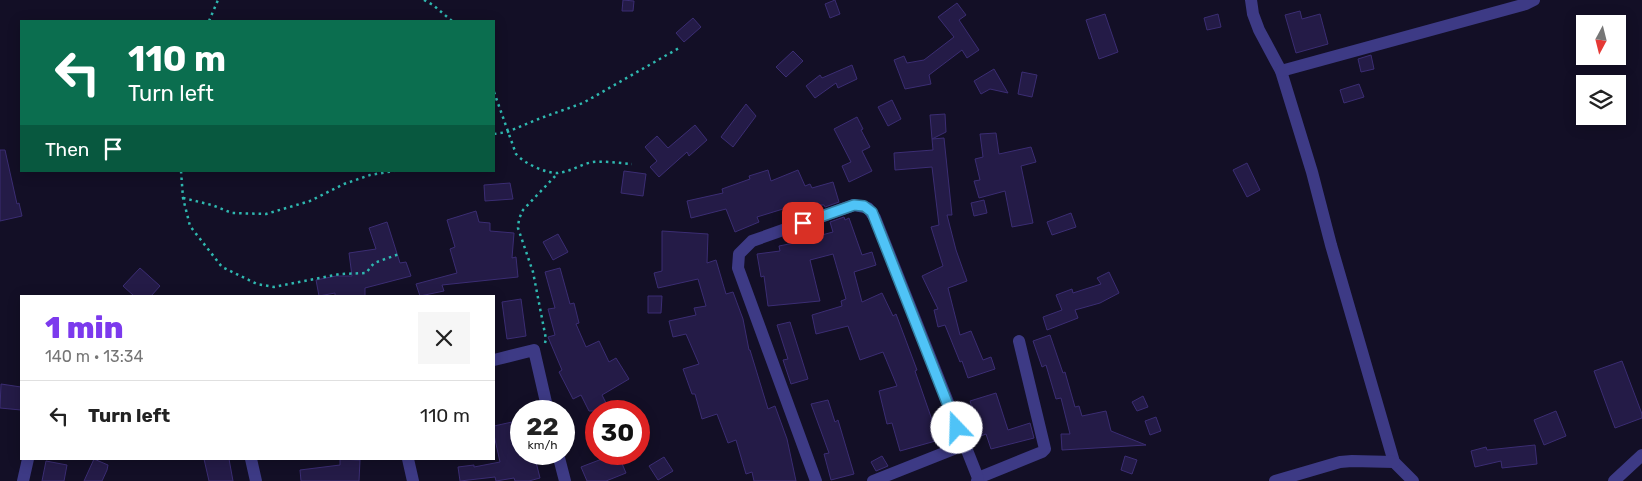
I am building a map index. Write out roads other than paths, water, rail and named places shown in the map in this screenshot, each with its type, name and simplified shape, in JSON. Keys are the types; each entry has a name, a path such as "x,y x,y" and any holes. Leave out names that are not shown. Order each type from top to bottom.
{"street":[{"path":"1251,0 1259,30 1281,71 1312,172 1331,245 1394,462 1413,481"},
{"path":"1281,71 1526,4 1534,0"},
{"path":"816,481 738,268 737,260 739,254 752,241 854,205 868,208 875,218 978,479 1042,452 1045,449 1019,341"},
{"path":"495,360 534,350 545,400"},
{"path":"873,481 964,445"},
{"path":"1614,481 1642,455"},
{"path":"23,481 28,460"},
{"path":"251,460 256,481"},
{"path":"408,460 413,481"},
{"path":"1275,481 1340,462 1394,462"},
{"path":"561,465 565,481"}]}
